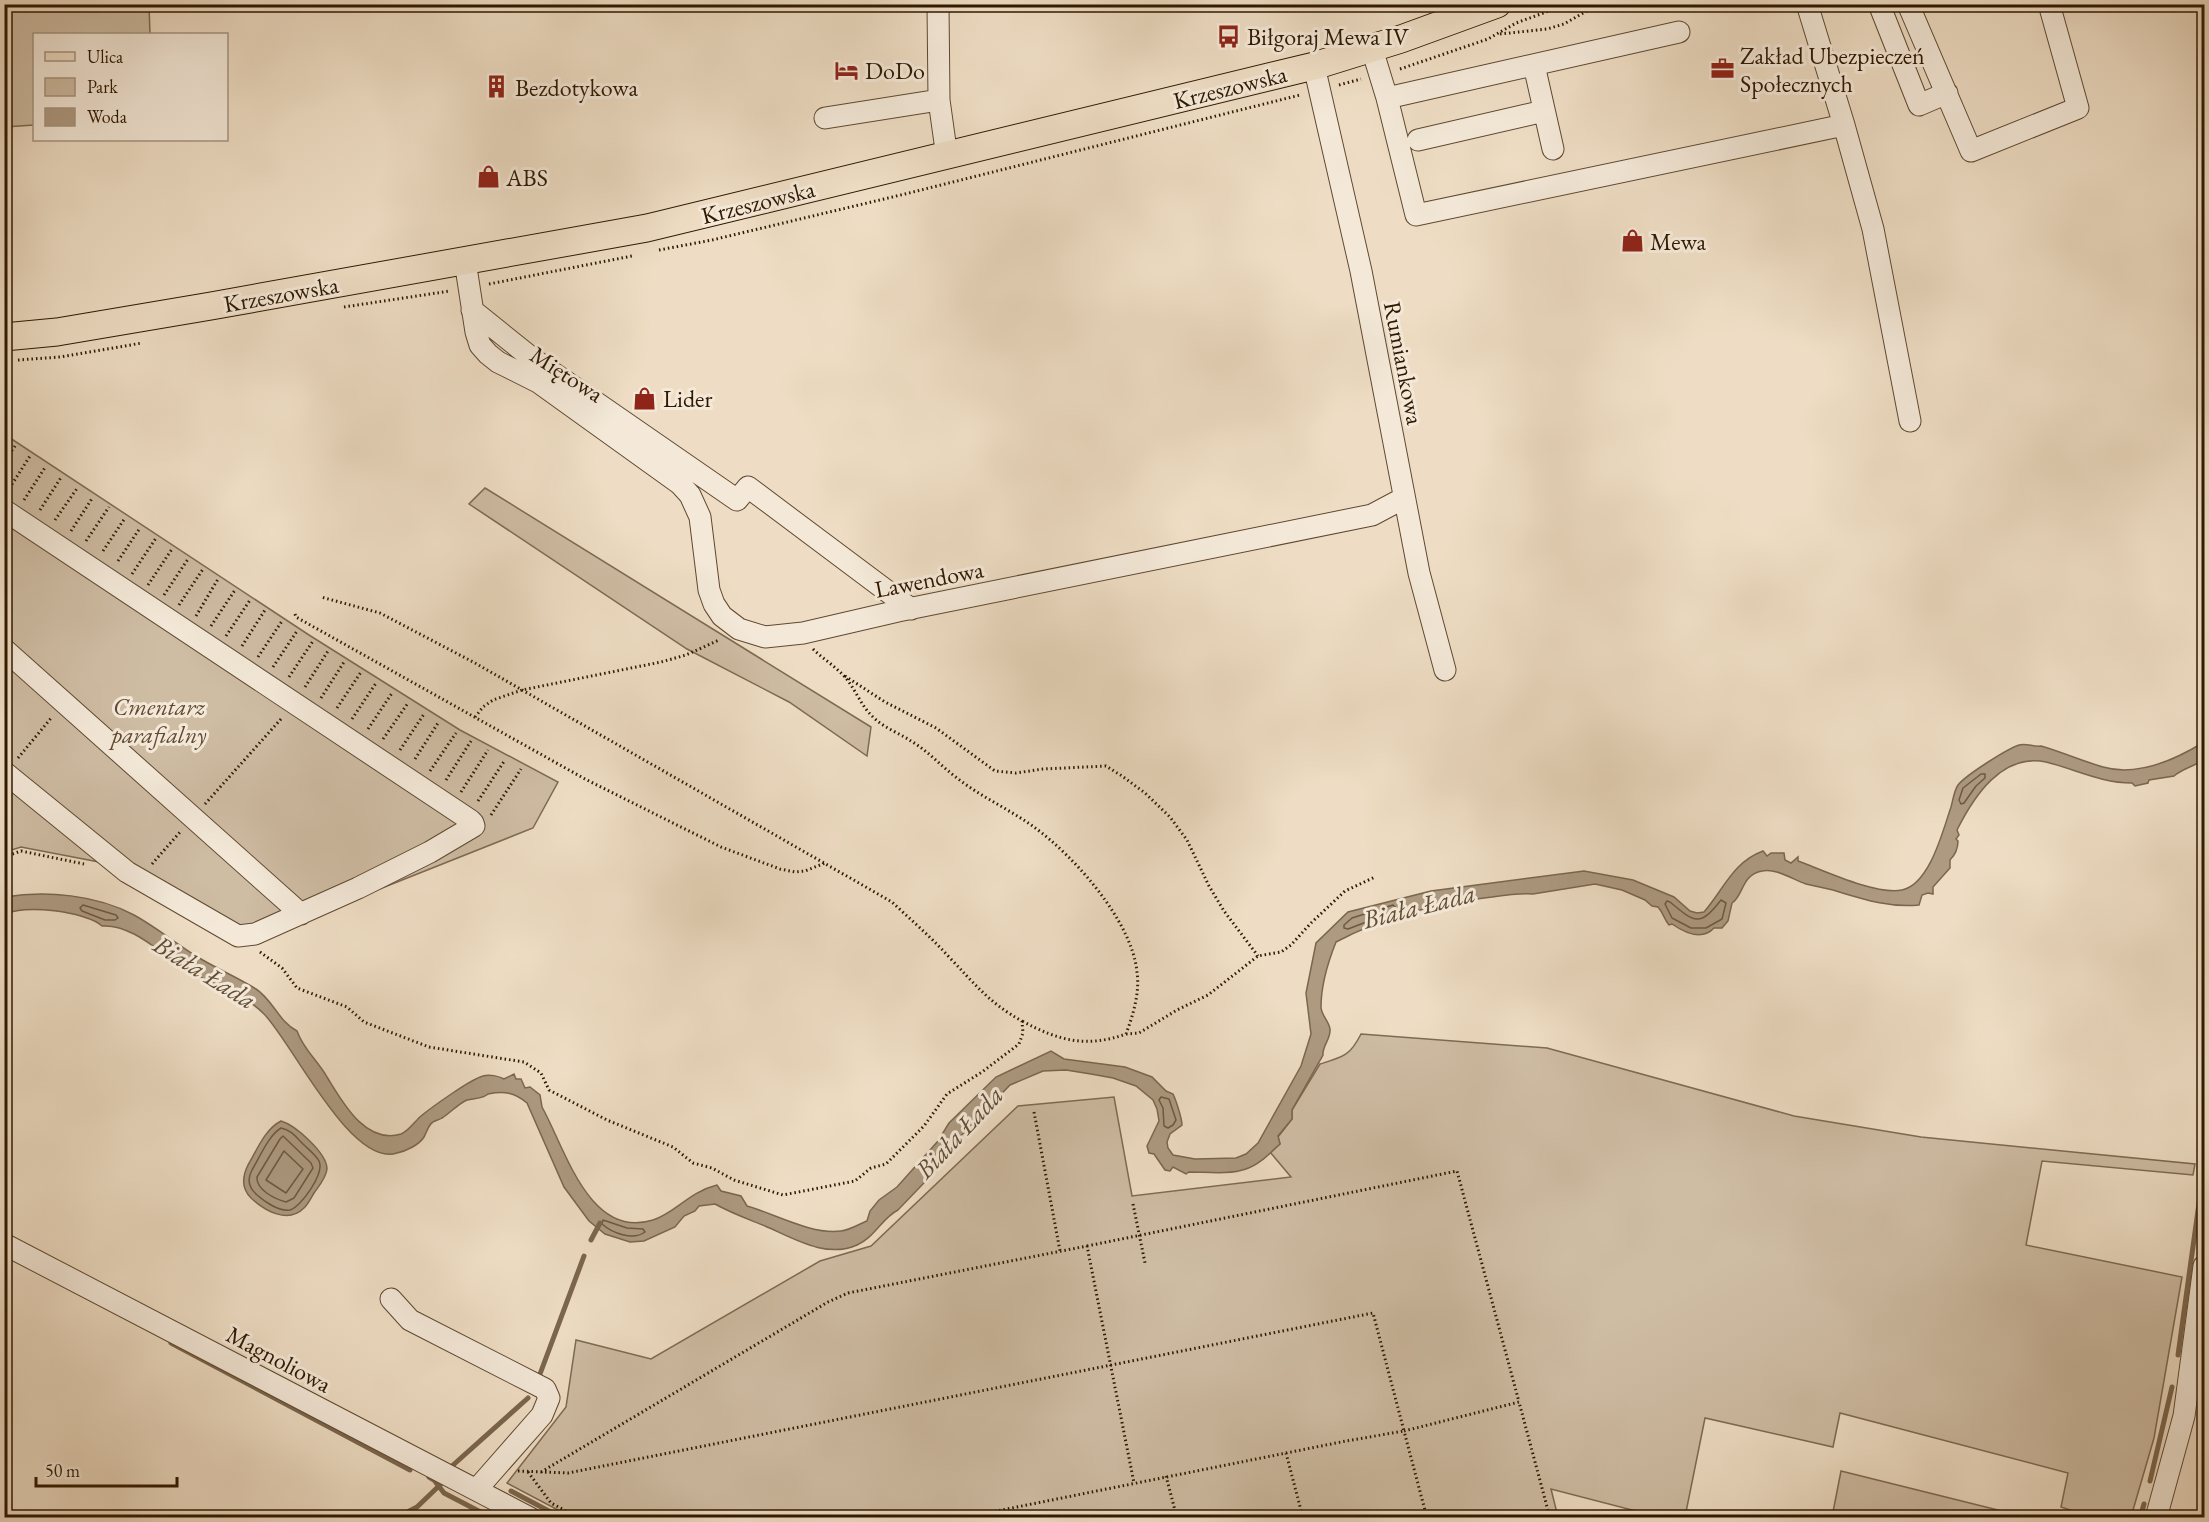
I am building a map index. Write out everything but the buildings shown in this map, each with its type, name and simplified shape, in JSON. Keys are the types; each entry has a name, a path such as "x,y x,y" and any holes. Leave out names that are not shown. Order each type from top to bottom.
{"main road":[{"name":"Krzeszowska","path":"4,337 57,332 187,310 647,228 1314,66 1372,49 1497,4"}],"street":[{"path":"938,4 939,100 946,157"},
{"path":"1807,4 1844,125 1872,228 1910,421"},
{"path":"1879,4 1919,105 1947,93"},
{"path":"1908,4 1971,151 2078,108 2049,4"},
{"path":"1387,98 1679,32"},
{"path":"1372,49 1387,98 1416,215 1844,125"},
{"path":"1534,65 1553,149"},
{"name":"Rumiankowa","path":"1314,66 1361,271 1419,573 1445,670"},
{"path":"825,118 939,100"},
{"path":"1418,140 1544,111"},
{"name":"Miętowa","path":"465,261 480,345 488,354 498,362 538,382 572,405 680,484 690,495 700,517 711,596 722,616 739,629"},
{"path":"472,310 533,359 737,500 748,487 911,609"},
{"name":"Lawendowa","path":"739,629 765,637 803,633 1372,515 1404,498"},
{"path":"4,649 301,914"},
{"path":"5,772 138,879 238,936 250,936 301,914 430,852 239,668"},
{"name":"Magnoliowa","path":"4,1244 530,1518"},
{"path":"2156,1518 2184,1416 2205,1266"},
{"path":"391,1299 410,1320 545,1389 549,1398 542,1415 477,1489"}],"path":[{"path":"1498,35 1516,23 1568,4"},
{"path":"1392,72 1498,35 1547,29 1564,24 1599,4"},
{"path":"4,462 15,446"},
{"path":"4,496 30,456"},
{"path":"46,466 239,668 489,819 521,769"},
{"path":"62,476 239,668 505,760"},
{"path":"78,487 239,668 488,750"},
{"path":"93,497 239,668 471,741"},
{"path":"109,507 239,668 456,733"},
{"path":"125,518 239,668 438,723"},
{"path":"140,528 239,668 424,714"},
{"path":"156,538 239,668 408,703"},
{"path":"172,549 239,668"},
{"path":"188,559 239,668"},
{"path":"202,569 239,668"},
{"path":"218,579 239,668"},
{"path":"235,590 239,668"},
{"path":"321,597 380,613 522,690 892,902 948,955 984,995 1003,1011 1048,1034 1089,1043 1139,1033 1177,1010 1208,995 1258,956 1281,952 1291,945 1345,891 1375,877"},
{"path":"239,668 250,600"},
{"path":"138,879 193,818 239,668 265,610"},
{"path":"295,614 296,617 585,779 721,847 780,869 795,872 805,871 825,863"},
{"path":"239,668 282,621"},
{"path":"474,718 492,700 522,690 675,658 697,651 739,629"},
{"path":"239,668 297,631"},
{"path":"803,633 811,647 843,675 885,702 936,728 995,771 1016,773 1042,769 1106,766 1122,776 1145,793 1170,817 1187,840 1224,911 1258,956"},
{"path":"239,668 313,641"},
{"path":"239,668 328,651"},
{"path":"239,668 344,662"},
{"path":"239,668 361,672"},
{"path":"239,668 376,683"},
{"path":"239,668 392,693"},
{"path":"843,675 872,717 933,756 956,778 1035,828 1061,848 1097,888 1123,932 1137,971 1138,987 1126,1034"},
{"path":"5,772 65,702"},
{"path":"4,857 21,851 92,868"},
{"path":"253,951 262,953 282,968 297,988 347,1008 364,1022 429,1047 524,1062 541,1073 549,1090 607,1120 672,1147 693,1163 712,1168 734,1180 783,1195 855,1181 871,1168 886,1164 924,1126 947,1094 982,1072 1019,1044 1023,1033 1022,1021"},
{"path":"1034,1112 1060,1251"},
{"path":"540,1472 828,1302 848,1293 1457,1171 1550,1518"},
{"path":"1133,1204 1144,1263"},
{"path":"1087,1246 1134,1483"},
{"path":"579,1518 551,1503 528,1472 568,1473 1373,1313 1427,1518"},
{"path":"962,1518 1166,1476 1404,1431 1519,1402"},
{"path":"1286,1453 1303,1518"},
{"path":"1166,1476 1177,1518"}],"green space":[{"path":"5,4 160,4 149,5 150,33 33,33 33,125 5,127"},
{"name":"Cmentarz parafialny","path":"4,434 309,635 460,730 558,782 533,828 241,944 99,862 21,847 5,852"},
{"path":"485,488 871,727 867,756 789,702 687,649 469,504"},
{"path":"1361,1034 1547,1048 1794,1116 1921,1137 2195,1164 2193,1175 2042,1161 2026,1245 2182,1277 2154,1438 2131,1517 2091,1517 2061,1507 2068,1473 1840,1413 1833,1447 1705,1418 1685,1517 1659,1517 1551,1489 1558,1517 573,1518 507,1483 566,1407 576,1340 651,1359 820,1261 871,1246 1018,1106 1114,1097 1132,1196 1291,1177 1270,1152 1280,1144 1278,1137 1292,1119 1292,1110 1320,1064 1345,1055"},
{"path":"1841,1471 2026,1517 1832,1517"}],"water":[{"name":"Biała Łada","path":"2204,742 2204,760 2174,776 2149,780 2148,783 2135,786 2132,783 2099,778 2046,762 2030,761 2016,764 2003,771 1991,780 1972,804 1957,830 1959,835 1956,839 1958,841 1955,854 1950,860 1950,868 1933,887 1933,894 1922,895 1919,905 1875,902 1806,884 1778,872 1767,870 1755,873 1746,881 1732,903 1728,921 1722,928 1714,928 1699,935 1672,924 1669,925 1658,907 1652,906 1645,900 1622,890 1595,884 1452,903 1412,912 1373,925 1336,942 1322,990 1321,1010 1330,1029 1323,1055 1292,1110 1292,1119 1278,1136 1280,1144 1255,1165 1225,1173 1189,1172 1186,1174 1173,1167 1170,1171 1165,1170 1154,1154 1149,1153 1147,1146 1159,1121 1157,1109 1153,1100 1136,1086 1113,1078 1091,1074 1066,1070 1043,1071 1010,1085 955,1142 945,1161 869,1237 857,1245 833,1250 798,1241 715,1204 699,1206 695,1211 684,1216 675,1227 644,1241 630,1242 605,1234 589,1221 564,1187 527,1103 509,1093 488,1094 481,1098 467,1100 431,1123 422,1140 412,1147 397,1153 379,1152 361,1142 342,1123 276,1029 264,1014 245,999 191,972 144,940 123,929 102,926 83,917 54,911 25,910 13,911 5,915 5,897 54,894 104,903 134,915 196,956 262,994 285,1022 297,1031 303,1044 356,1119 376,1133 388,1136 404,1133 434,1106 477,1078 491,1075 504,1079 514,1074 516,1079 521,1079 525,1088 530,1087 540,1095 542,1107 570,1166 596,1204 612,1217 631,1223 653,1220 668,1213 698,1192 717,1185 721,1191 741,1196 747,1206 806,1227 841,1231 867,1221 870,1211 879,1200 897,1187 938,1141 949,1123 996,1077 1051,1051 1064,1059 1125,1067 1152,1077 1166,1091 1173,1094 1182,1125 1170,1134 1167,1142 1173,1155 1195,1159 1236,1158 1246,1154 1258,1143 1301,1066 1311,1034 1306,993 1316,943 1348,912 1431,891 1584,871 1633,880 1674,897 1690,911 1704,912 1736,869 1763,851 1767,856 1771,853 1784,853 1785,860 1791,863 1798,857 1798,861 1867,886 1892,891 1902,890 1912,886 1928,867 1958,785 2013,747 2041,746 2103,767 2129,770 2156,765"},
{"path":"281,1121 309,1140 322,1155 327,1169 324,1179 307,1205 298,1213 291,1215 277,1214 263,1207 251,1198 245,1190 244,1182 246,1169 262,1140 270,1129"}],"waterway":[{"path":"2178,1355 2200,1196"},
{"path":"591,1240 600,1223"},
{"path":"540,1374 584,1256"},
{"path":"171,1343 410,1470"},
{"path":"2150,1481 2172,1387"},
{"path":"452,1466 528,1398"},
{"path":"429,1477 444,1493 492,1518"},
{"path":"396,1518 417,1507 441,1484"},
{"path":"511,1491 562,1518"},
{"path":"2140,1518 2144,1504"}],"place":[{"name":"Biłgoraj Mewa IV","path":"1229,36"},
{"name":"Zakład Ubezpieczeń Społecznych","path":"1722,69"},
{"name":"DoDo","path":"847,70"},
{"name":"Bezdotykowa","path":"497,87"},
{"name":"ABS","path":"488,177"},
{"name":"Mewa","path":"1632,241"},
{"name":"Lider","path":"645,398"}]}
